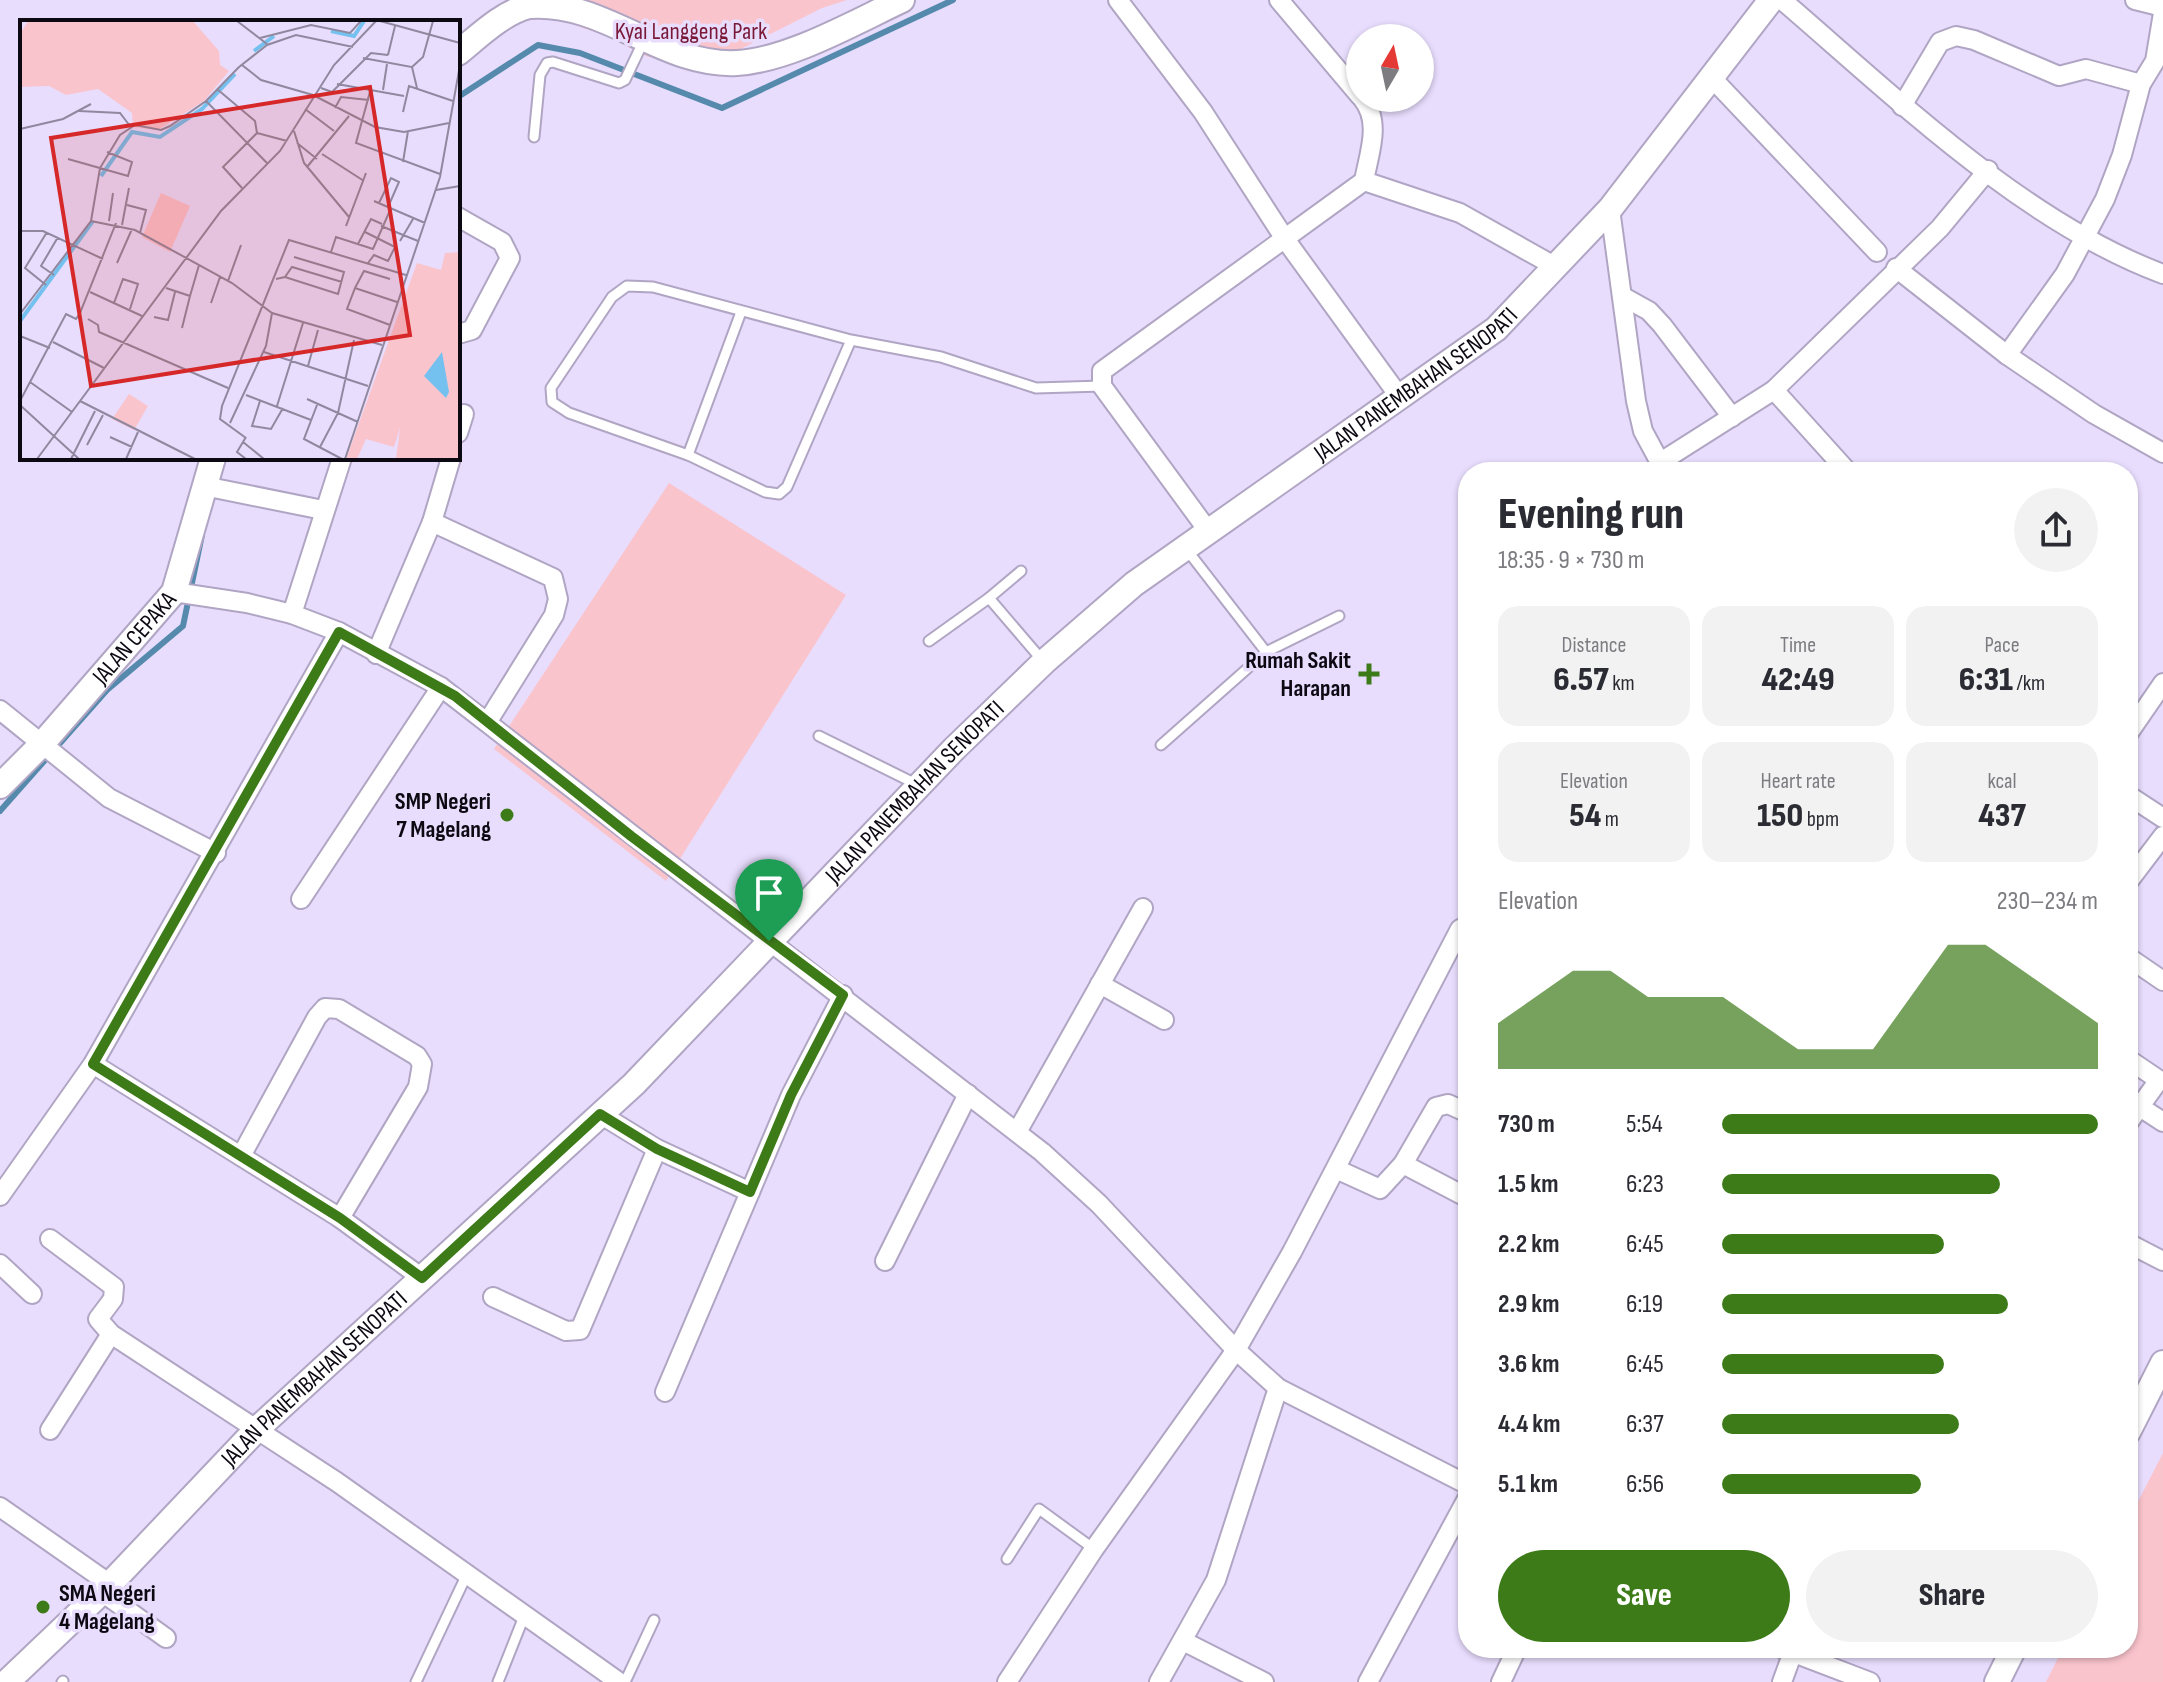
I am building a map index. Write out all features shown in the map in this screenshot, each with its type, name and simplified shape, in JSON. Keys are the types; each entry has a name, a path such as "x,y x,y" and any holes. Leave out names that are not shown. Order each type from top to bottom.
{"main road":[{"path":"460,51 506,16 529,3 564,4 621,21 674,52 736,63 798,45 902,0"},
{"name":"JALAN PANEMBAHAN SENOPATI","path":"7,1682 106,1588 258,1428 634,1084 919,785 1044,662 1134,584 1496,329 1610,209 1771,0"},
{"name":"JALAN CEPAKA","path":"0,786 42,744 174,592 212,460"},
{"path":"2138,1412 2163,1363"},
{"path":"1997,1682 2009,1658"}],"street":[{"path":"1118,0 1203,112 1285,239 1399,396"},
{"path":"1279,0 1346,79"},
{"path":"1782,0 1902,106 1988,170 2084,235 2163,274"},
{"path":"2007,355 2065,274 2105,199 2122,155 2141,84 2155,61 2163,10 2135,0"},
{"path":"1902,106 1940,42 1956,36 1974,40 2059,76 2086,69 2141,84"},
{"path":"1711,77 1877,252"},
{"path":"1209,532 1102,386 1101,377 1106,368 1364,181 1374,125 1372,112"},
{"path":"1669,462 1774,390 1962,205 1988,170"},
{"path":"1364,181 1460,213 1556,267"},
{"path":"1610,209 1636,401 1643,431 1659,462"},
{"path":"460,218 502,242 510,258 472,330 460,334"},
{"path":"1896,268 2007,355 2094,414 2163,453"},
{"path":"1622,296 1649,311 1662,325 1732,417"},
{"path":"1774,390 1839,462"},
{"path":"460,427 464,414"},
{"path":"292,614 341,460"},
{"path":"376,654 432,522 450,460"},
{"path":"204,486 323,510"},
{"path":"432,522 553,578 558,599 554,615 488,721"},
{"path":"174,592 247,603 292,614 339,632 441,687 1017,1132 1099,1204 1236,1350 1278,1388 1458,1480"},
{"path":"0,1196 93,1064 216,853 339,632"},
{"path":"2138,719 2163,683"},
{"path":"301,899 441,687"},
{"path":"0,710 109,798 216,853"},
{"path":"2138,801 2158,814 2163,794"},
{"path":"2138,869 2163,836"},
{"path":"1017,1132 1143,908"},
{"path":"1007,1682 1094,1549 1236,1350 1336,1169 1458,933"},
{"path":"2138,964 2163,981"},
{"path":"1100,984 1164,1020"},
{"path":"665,1392 791,1095 843,995"},
{"path":"241,1156 325,1008 339,1009 417,1056 422,1064 418,1087 340,1218"},
{"path":"93,1064 340,1218 422,1278"},
{"path":"2138,1066 2159,1080 2138,1110"},
{"path":"885,1261 968,1094"},
{"path":"1336,1169 1380,1189 1403,1164 1436,1107 1448,1104 1458,1108"},
{"path":"2140,1107 2163,1122"},
{"path":"600,1114 657,1149 750,1192"},
{"path":"493,1297 566,1331 580,1330 657,1149"},
{"path":"1403,1164 1458,1193"},
{"path":"50,1239 114,1287 113,1299 98,1319 111,1334 258,1428 622,1682"},
{"path":"2138,1248 2163,1261"},
{"path":"0,1264 32,1294"},
{"path":"50,1430 111,1334"},
{"path":"1159,1682 1216,1580 1278,1388"},
{"path":"0,1507 166,1638"},
{"path":"1368,1682 1458,1516"},
{"path":"1183,1641 1264,1682"},
{"path":"1501,1682 1512,1658"},
{"path":"1782,1682 1786,1658"},
{"path":"1808,1658 1870,1682"}],"lane":[{"path":"534,137 540,75 547,63 553,62 619,83 625,80 645,37"},
{"path":"851,340 787,487 779,494 765,492 688,455 569,413 552,402 551,388 612,297 627,286 653,287 851,340 941,357 1036,388 1102,386"},
{"path":"688,455 741,312"},
{"path":"1186,548 1266,652"},
{"path":"929,641 1021,571"},
{"path":"989,598 1044,662"},
{"path":"1161,745 1266,652 1339,616"},
{"path":"819,736 919,785"},
{"path":"1007,1559 1039,1509 1094,1549"},
{"path":"416,1682 468,1572"},
{"path":"498,1682 525,1614"},
{"path":"622,1682 654,1620"}],"green space":[{"name":"Kyai Langgeng Park","path":"553,0 847,0 822,8 711,64 648,57 604,35 551,17"},
{"path":"669,483 846,595 666,881 494,749"},
{"path":"2163,1453 2163,1682 2046,1682 2058,1658 2138,1658 2138,1502"}],"waterway":[{"path":"460,96 538,45 580,53 722,108 953,0"},
{"path":"0,811 107,690 183,626 202,535"}],"place":[{"name":"Rumah Sakit Harapan","path":"1369,674"},
{"name":"SMP Negeri 7 Magelang","path":"507,815"},
{"name":"SMA Negeri 4 Magelang","path":"43,1607"}],"route":[{"path":"339,632 455,696 769,941 843,995 791,1095 750,1192 657,1149 600,1114 422,1278 340,1218 93,1064 216,853 339,632"}]}
